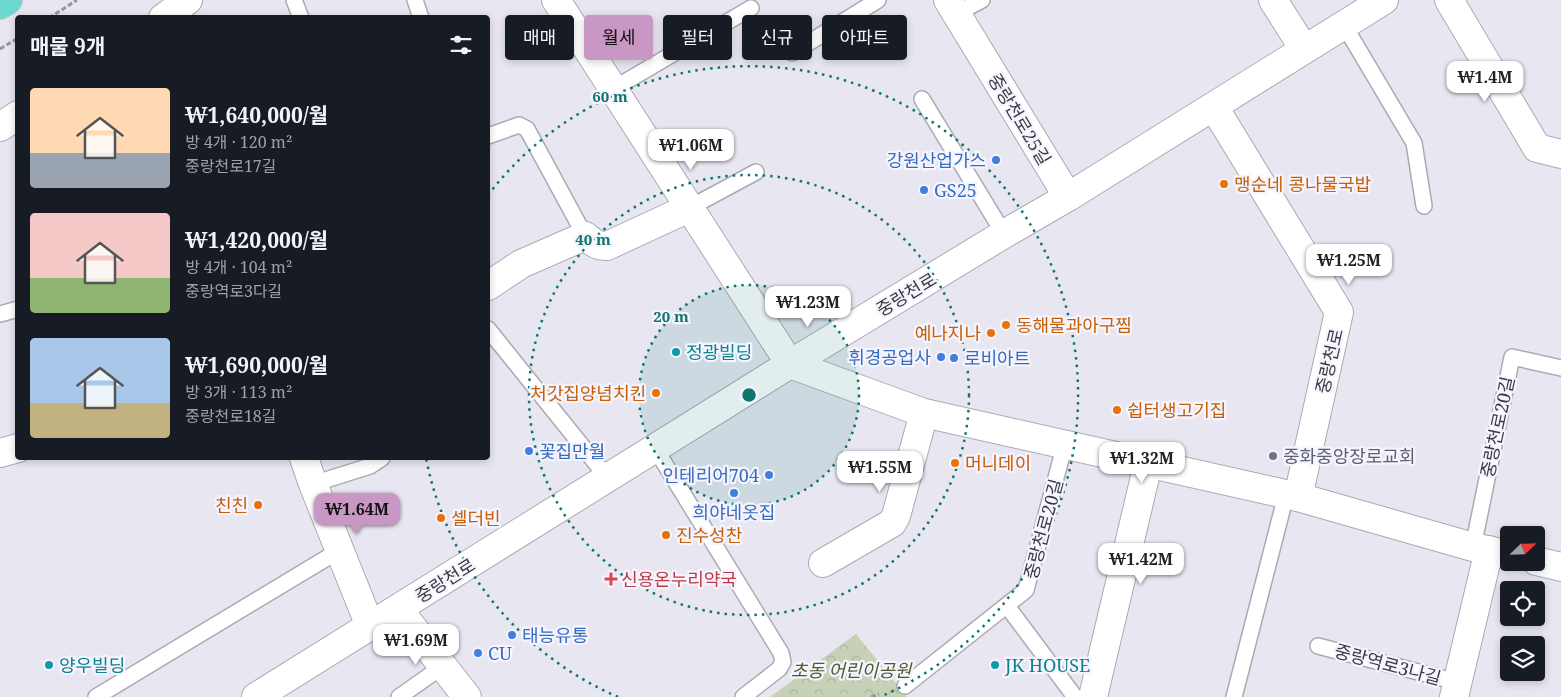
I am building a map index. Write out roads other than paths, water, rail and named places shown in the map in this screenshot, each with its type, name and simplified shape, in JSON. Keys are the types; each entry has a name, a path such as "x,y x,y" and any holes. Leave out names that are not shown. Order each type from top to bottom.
{"highway":[{"path":"0,5 8,0"}],"street":[{"path":"167,15 188,0"},
{"path":"556,0 790,364 924,413 1292,496 1490,550"},
{"path":"1273,0 1304,49"},
{"name":"중랑천로","path":"256,697 607,477 1004,234 1068,198 1384,0"},
{"path":"1449,0 1537,148 1561,154"},
{"name":"중랑천로25길","path":"952,7 1068,198"},
{"name":"중랑천로","path":"1214,107 1340,312 1292,496"},
{"path":"0,127 15,117"},
{"path":"490,285 521,264 585,236 597,245 606,246 690,208"},
{"path":"823,563 892,523 896,516 924,413"},
{"path":"0,453 15,449"},
{"path":"305,460 370,626"},
{"path":"1093,697 1148,464"},
{"name":"중랑역로3나길","path":"1455,690 1490,550"},
{"path":"1545,563 1561,567"},
{"path":"398,609 467,697"}],"lane":[{"path":"294,0 300,15"},
{"path":"415,0 420,15"},
{"path":"812,41 878,0"},
{"name":"중랑천로25길","path":"952,7 982,0"},
{"path":"613,89 751,8"},
{"path":"1344,24 1414,142 1424,206"},
{"path":"922,99 1004,234"},
{"path":"490,135 519,125 527,129 585,236"},
{"path":"690,208 756,172"},
{"path":"0,314 15,310"},
{"path":"490,331 607,477"},
{"name":"중랑천로20길","path":"1490,550 1512,357 1561,368"},
{"name":"중랑천로20길","path":"905,686 1025,592 1065,444"},
{"path":"655,448 781,653 783,662 779,669 743,697"},
{"path":"313,484 370,466 379,460"},
{"path":"1234,697 1292,496"},
{"path":"96,697 340,550"},
{"path":"1007,606 1075,697"},
{"name":"중랑역로3나길","path":"1318,646 1455,690"},
{"path":"399,697 443,666"}],"place":[{"name":"강원산업가스","path":"996,160"},
{"name":"맹순네 콩나물국밥","path":"1224,184"},
{"name":"GS25","path":"924,190"},
{"name":"동해물과아구찜","path":"1006,325"},
{"name":"예나지나","path":"991,333"},
{"name":"정광빌딩","path":"676,352"},
{"name":"휘경공업사","path":"941,357"},
{"name":"로비아트","path":"954,358"},
{"name":"처갓집양념치킨","path":"656,393"},
{"name":"쉽터생고기집","path":"1117,410"},
{"name":"꽃집만월","path":"529,451"},
{"name":"중화중앙장로교회","path":"1273,456"},
{"name":"머니데이","path":"955,463"},
{"name":"인테리어704","path":"769,475"},
{"name":"희야네옷집","path":"734,493"},
{"name":"친친","path":"258,505"},
{"name":"셀더빈","path":"441,518"},
{"name":"진수성찬","path":"666,535"},
{"name":"신용온누리약국","path":"611,579"},
{"name":"태능유통","path":"512,635"},
{"name":"CU","path":"478,653"},
{"name":"양우빌딩","path":"49,665"},
{"name":"JK HOUSE","path":"995,665"}],"park label":[{"name":"초동 어린이공원","path":"851,670"}]}
